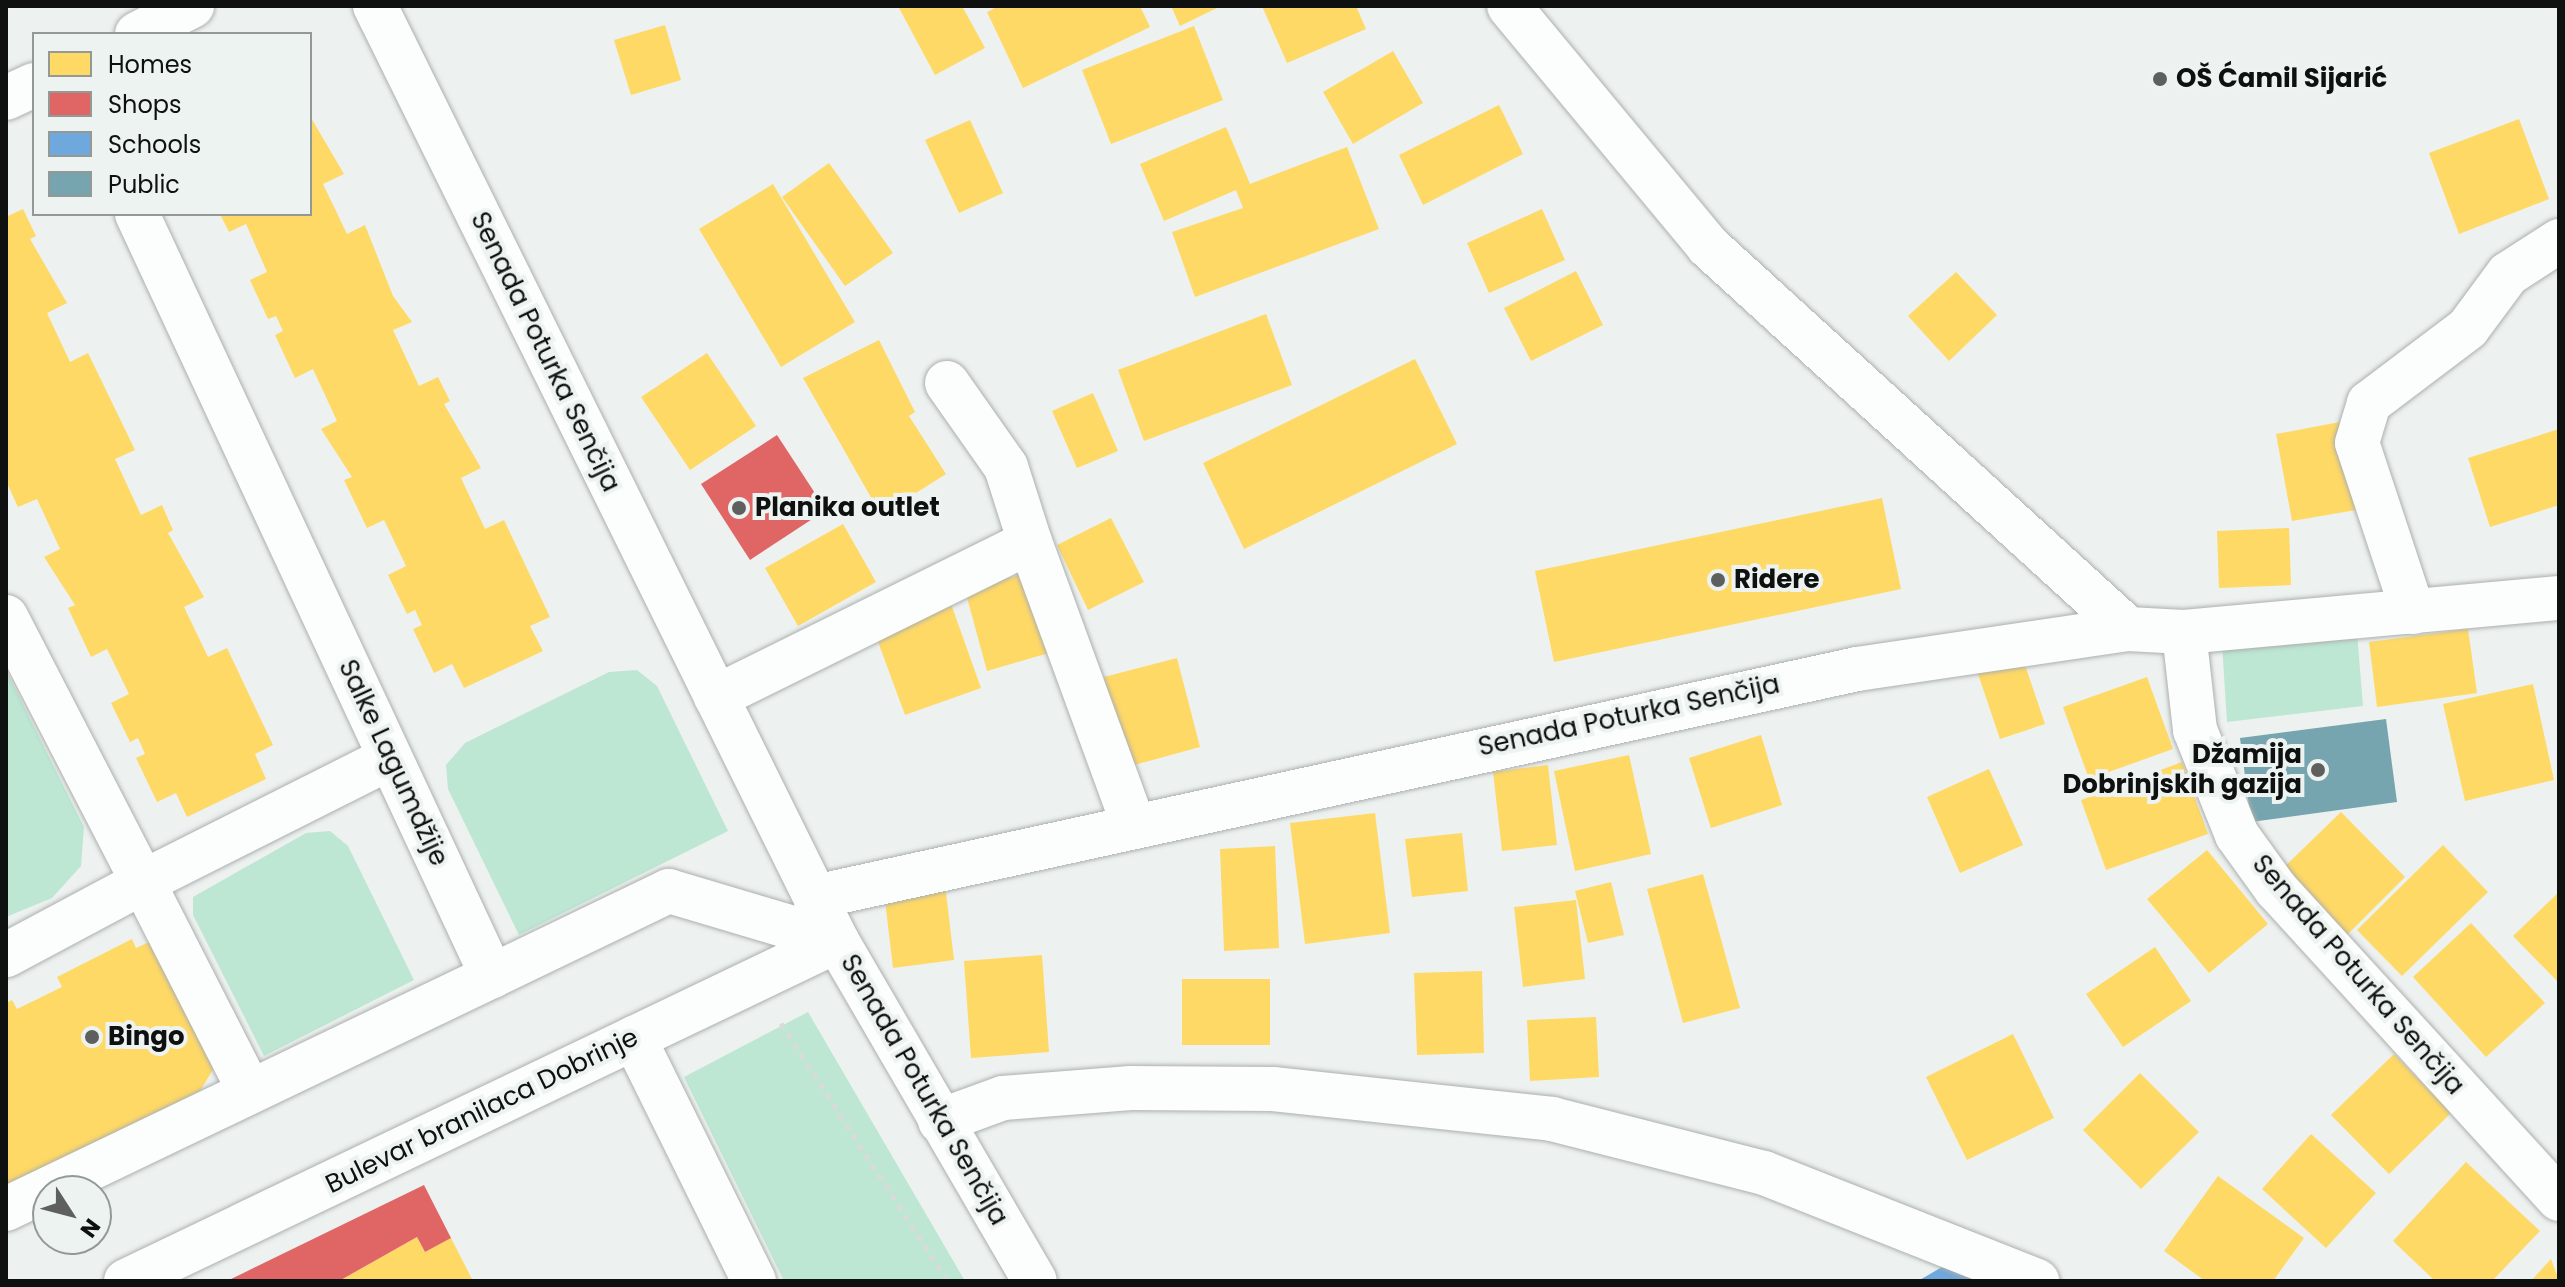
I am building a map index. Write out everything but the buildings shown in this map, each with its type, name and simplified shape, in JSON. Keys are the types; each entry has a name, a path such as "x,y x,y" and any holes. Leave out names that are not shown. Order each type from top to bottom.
{"street":[{"path":"141,32 192,6"},
{"name":"Senada Poturka Senčija","path":"375,6 837,941 1035,1281"},
{"path":"1509,6 1708,246 2128,629"},
{"path":"6,98 32,86"},
{"name":"Salke Lagumdžije","path":"138,216 492,976"},
{"path":"2413,612 2357,443 2369,403 2468,328 2508,274 2559,241"},
{"path":"947,383 1006,467 1030,542 1133,823"},
{"path":"716,697 1030,542"},
{"name":"Senada Poturka Senčija","path":"815,897 1133,823 1857,669 2128,629 2184,632 2559,598"},
{"path":"6,617 249,1090"},
{"name":"Senada Poturka Senčija","path":"2184,632 2195,730 2237,835 2276,889 2559,1199"},
{"path":"6,955 143,882 390,758"},
{"path":"6,1209 669,891 837,941"},
{"name":"Bulevar branilaca Dobrinje","path":"126,1281 837,941"},
{"path":"634,1038 745,1278"},
{"path":"940,1121 1003,1098 1131,1088 1273,1089 1552,1119 1764,1173 2037,1281"}],"path":[{"path":"754,981 947,1281"}],"green space":[{"path":"2357,633 2363,706 2227,722 2222,644"},
{"path":"6,670 84,827 81,866 52,898 6,917"},
{"path":"637,670 657,686 728,831 519,935 448,789 446,765 465,743 609,672"},
{"path":"330,831 348,846 414,980 264,1056 193,915 193,897 306,833"},
{"path":"808,1012 965,1281 784,1281 684,1077"}],"place":[{"name":"OŠ Ćamil Sijarić","path":"2160,79"},
{"name":"Planika outlet","path":"739,508"},
{"name":"Ridere","path":"1718,580"},
{"name":"Džamija Dobrinjskih gazija","path":"2318,770"},
{"name":"Bingo","path":"92,1037"}]}
